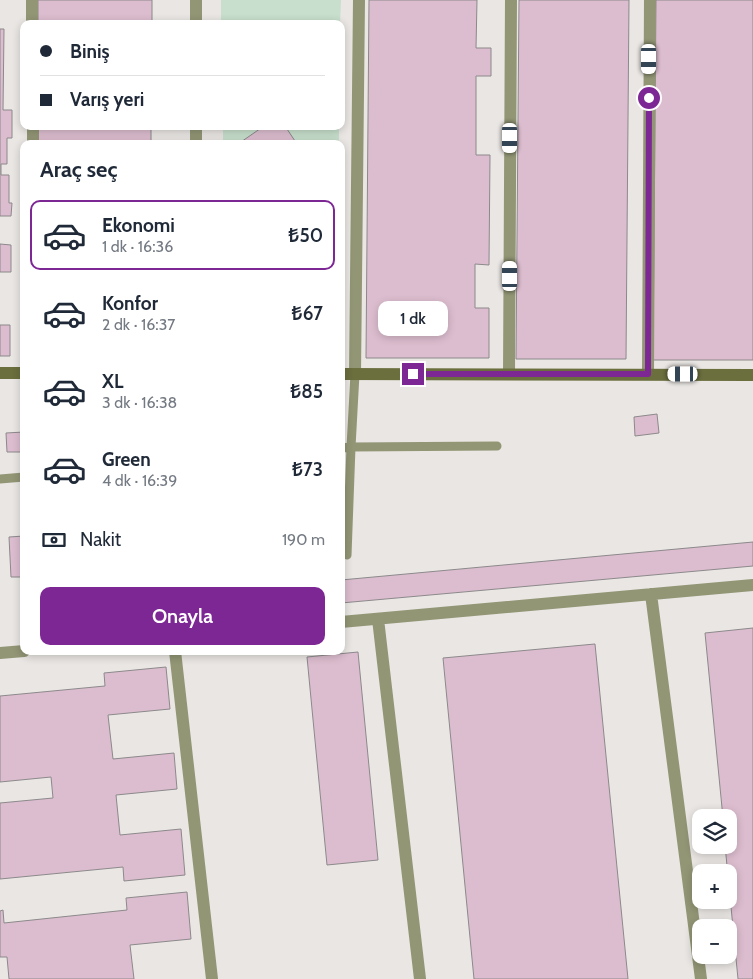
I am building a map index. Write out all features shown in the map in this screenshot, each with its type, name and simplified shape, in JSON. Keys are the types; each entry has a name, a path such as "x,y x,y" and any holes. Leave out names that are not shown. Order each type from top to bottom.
{"street":[{"path":"32,0 32,20"},
{"path":"196,0 196,20"},
{"path":"356,374 359,0"},
{"path":"509,374 511,0"},
{"path":"648,374 650,0"},
{"path":"0,373 20,373"},
{"path":"345,374 753,375"},
{"path":"345,622 753,585"},
{"path":"651,594 700,979"},
{"path":"378,619 420,979"},
{"path":"0,653 20,651"},
{"path":"175,655 212,979"}],"lane":[{"path":"346,555 346,448 356,374"},
{"path":"346,448 497,446"},
{"path":"0,479 20,477"}],"green space":[{"path":"221,0 341,0 340,20 221,20"},
{"path":"223,130 339,130 339,140 223,140"}],"building":[{"path":"38,0 152,0 152,20 38,20"},
{"path":"369,0 477,0 476,48 491,48 491,76 476,76 476,155 490,155 489,265 475,264 475,308 489,308 489,358 366,358"},
{"path":"519,0 629,0 626,359 516,359"},
{"path":"656,0 753,0 753,360 653,360"},
{"path":"0,29 4,29 3,110 12,110 12,138 7,138 7,164 1,164 1,175 9,175 9,203 12,203 11,216 0,216"},
{"path":"37,130 151,130 151,140 37,140"},
{"path":"258,130 288,130 294,140 244,140"},
{"path":"0,244 11,245 11,272 0,272"},
{"path":"0,325 10,325 10,356 0,356"},
{"path":"657,414 659,433 635,436 634,417"},
{"path":"20,432 20,452 7,452 6,433"},
{"path":"20,536 20,577 11,577 9,537"},
{"path":"753,542 753,566 345,603 345,580"},
{"path":"753,628 753,979 738,979 737,919 732,919 731,909 737,909 737,864 727,864 726,854 737,854 737,809 722,809 705,633"},
{"path":"595,644 628,979 474,979 443,658"},
{"path":"358,652 378,860 327,865 307,657 345,655 345,653"},
{"path":"166,667 170,709 108,715 113,759 174,753 177,789 116,795 120,835 181,829 185,875 124,881 123,867 0,879 0,803 53,798 51,777 0,782 0,696 105,686 104,673"},
{"path":"187,892 191,939 130,945 134,979 9,979 7,957 0,957 0,911 3,910 4,923 127,910 126,898"}],"route":[{"path":"413,374 648,374 649,98"}]}
